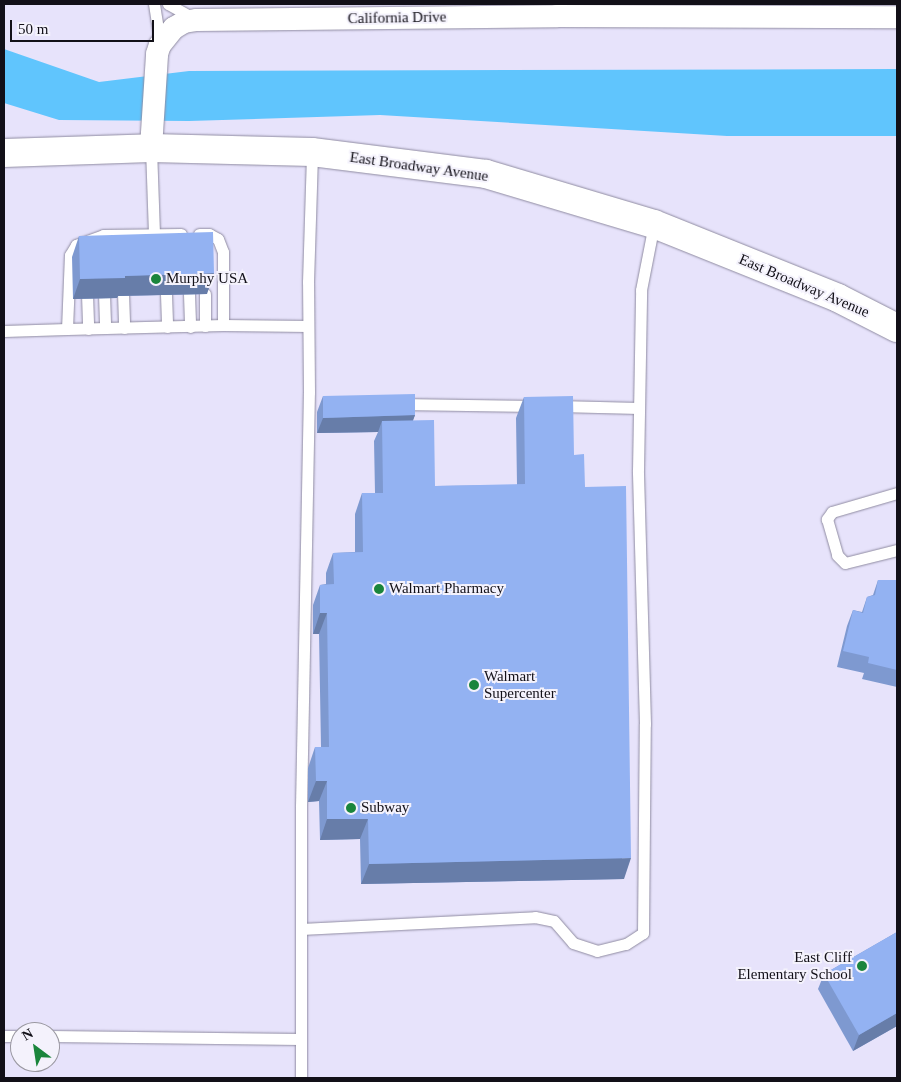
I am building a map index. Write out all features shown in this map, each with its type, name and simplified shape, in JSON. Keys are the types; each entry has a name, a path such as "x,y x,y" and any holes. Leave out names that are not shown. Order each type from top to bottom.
{"street":[{"name":"California Drive","path":"160,45 174,28 184,22 197,20 413,10 557,10 897,17"},
{"path":"152,135 157,54 160,45"},
{"name":"East Broadway Avenue","path":"4,154 152,135 312,152 486,174 654,224 895,322"}],"lane":[{"path":"154,4 160,45"},
{"path":"168,4 197,20"},
{"path":"152,135 160,237"},
{"path":"301,1078 301,929 313,402 308,326 312,152"},
{"path":"301,929 535,917 554,921 573,944 597,951 626,944 643,933 645,724 638,470 640,290 654,224"},
{"path":"67,329 70,255 76,245 87,241 160,237 218,239 224,252 223,326"},
{"path":"87,241 87,254"},
{"path":"123,293 124,328"},
{"path":"87,294 88,329"},
{"path":"104,294 104,328"},
{"path":"166,294 167,327"},
{"path":"189,294 190,326"},
{"path":"205,294 205,326"},
{"path":"4,331 190,326 308,326"},
{"path":"386,404 639,408"},
{"path":"897,493 832,512 827,519 837,555 845,563 897,550"},
{"path":"60,1036 300,1039"}],"water":[{"path":"4,49 99,82 189,71 897,69 897,136 727,136 380,115 189,121 59,120 4,103"}],"building":[{"path":"213,232 214,273 80,279 79,236"},
{"path":"415,394 415,415 323,418 323,396"},
{"path":"573,396 574,455 584,454 585,487 626,486 631,858 369,864 368,819 327,819 327,781 316,781 315,747 329,747 327,613 320,613 320,585 334,584 333,553 363,552 362,493 383,493 382,421 434,420 435,486 525,484 524,397"},
{"path":"878,580 897,580 897,670 868,663 869,657 843,651 853,610 863,613 867,597 875,595"},
{"path":"897,932 897,1013 859,1035 824,974"}],"place":[{"name":"Murphy USA","path":"156,279"},
{"name":"Walmart Pharmacy","path":"379,589"},
{"name":"Walmart Supercenter","path":"474,685"},
{"name":"Subway","path":"351,808"},
{"name":"East Cliff Elementary School","path":"862,966"}]}
